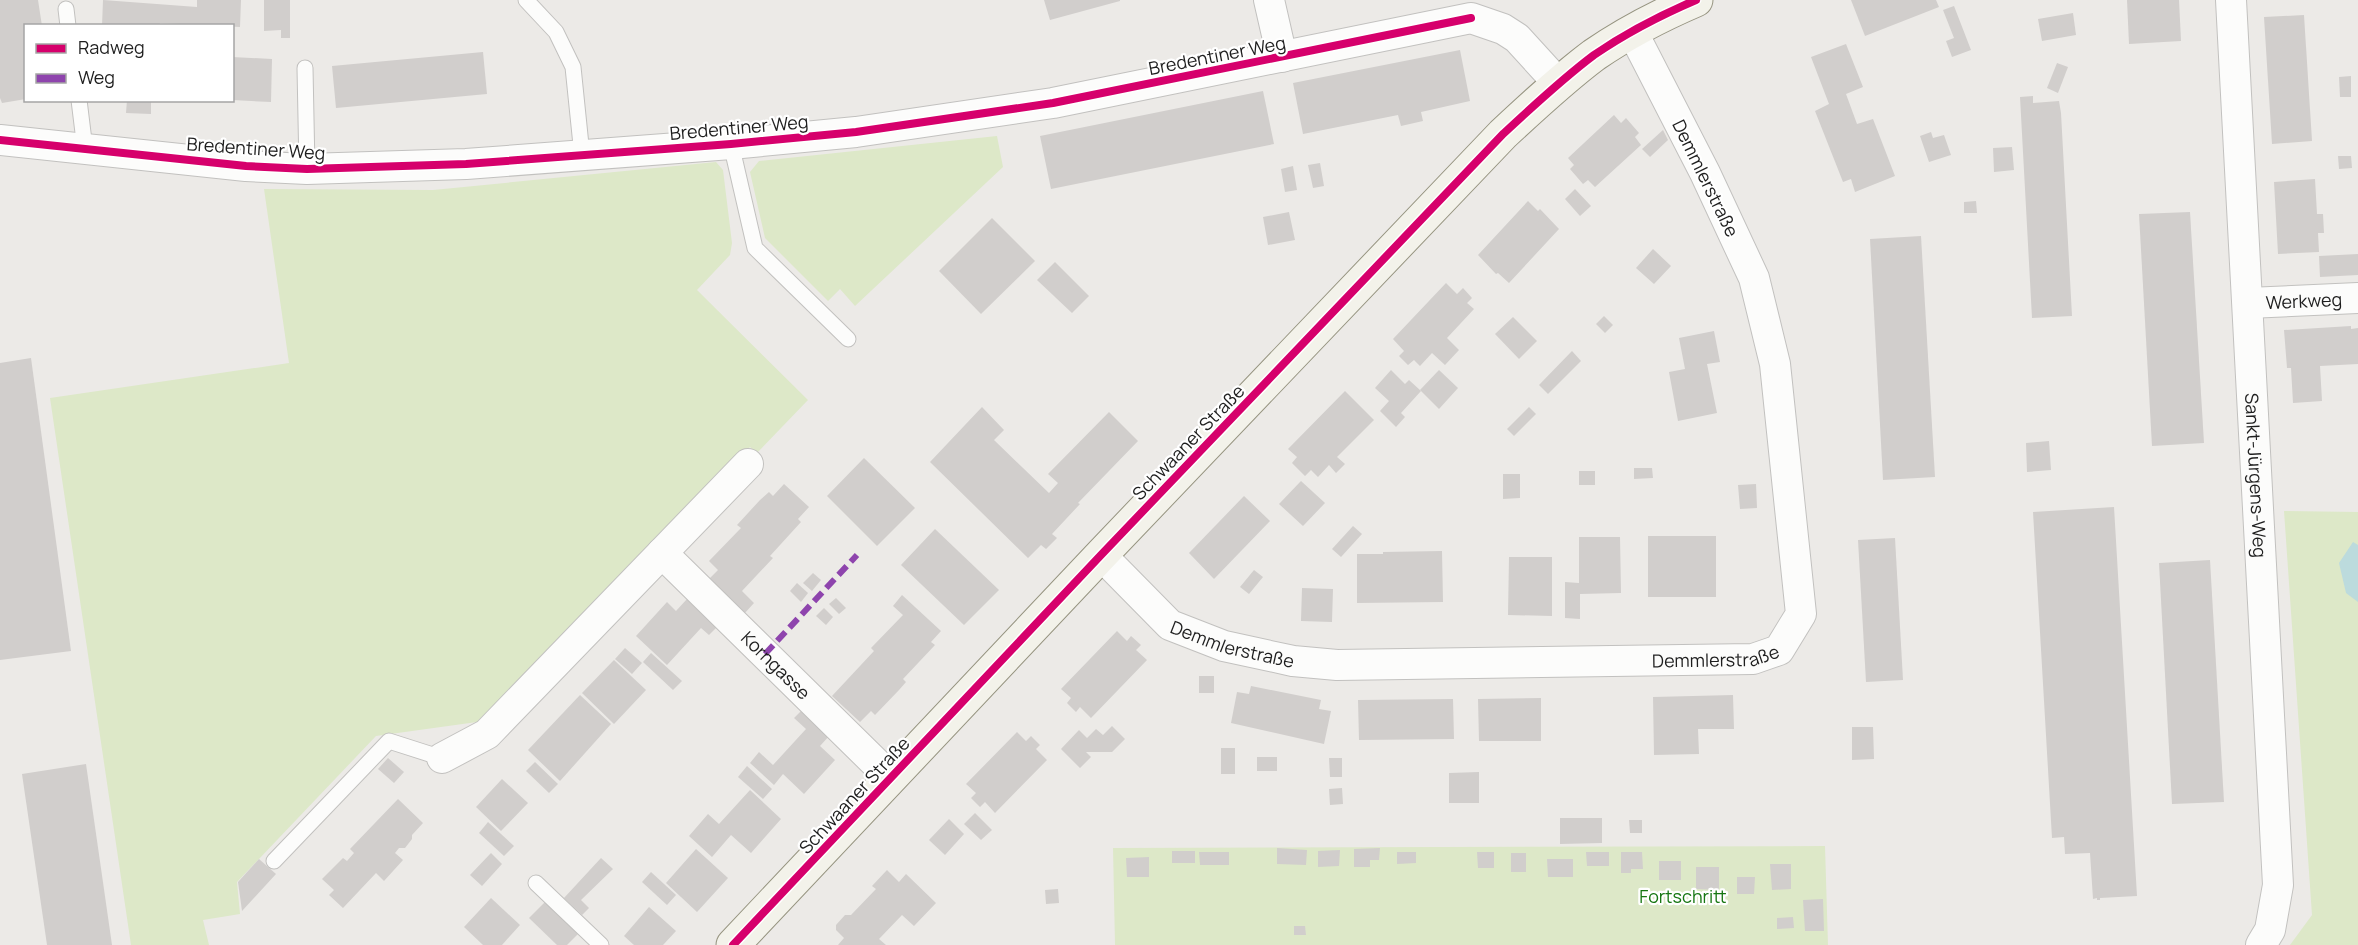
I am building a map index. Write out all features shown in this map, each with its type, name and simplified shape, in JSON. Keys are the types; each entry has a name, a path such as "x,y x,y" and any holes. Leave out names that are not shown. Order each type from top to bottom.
{"main road":[{"name":"Schwaaner Straße","path":"734,945 1101,555 1503,134 1594,56 1632,31 1696,0"}],"street":[{"name":"Sankt-Jürgens-Weg","path":"2231,0 2278,885 2270,930 2260,945"},
{"path":"1275,1 1282,57"},
{"name":"Bredentiner Weg","path":"0,140 246,166 307,169 466,164 730,144 856,132 1053,103 1282,57 1470,11 1517,38 1559,84"},
{"name":"Demmlerstraße","path":"1101,555 1170,625 1224,646 1293,661 1337,665 1752,659 1779,650 1801,614 1775,364 1754,278 1705,173 1632,31"},
{"name":"Werkweg","path":"2248,303 2358,298"},
{"path":"442,758 487,734 748,464"},
{"name":"Korngasse","path":"662,553 891,778"}],"lane":[{"path":"526,0 556,32 573,67 582,155"},
{"path":"66,9 68,24"},
{"path":"305,68 307,169"},
{"path":"78,102 85,149"},
{"path":"730,144 755,248 848,339"},
{"path":"274,861 389,741 442,758"},
{"path":"536,883 601,945"}],"green space":[{"path":"997,136 1003,167 855,306 840,289 828,301 765,238 750,172 759,161"},
{"path":"716,162 723,170 732,243 730,255 697,290 808,400 757,453 750,447 477,722 376,736 237,882 240,914 203,920 209,945 131,945 50,398 289,363 264,189 433,190"},
{"path":"2284,511 2358,512 2358,945 2290,945 2312,915"},
{"name":"Fortschritt","path":"1825,846 1828,945 1115,945 1113,848"}],"water":[{"path":"2353,542 2358,545 2358,602 2346,593 2339,563"}],"building":[{"path":"0,0 38,0 42,24 24,24 24,99 2,103 0,98"},
{"path":"103,0 197,7 197,0 241,0 240,27 234,27 234,24 102,24"},
{"path":"264,0 290,0 290,38 281,38 281,30 264,31"},
{"path":"1044,0 1120,0 1120,1 1050,20"},
{"path":"1851,0 1936,0 1939,7 1865,36"},
{"path":"2127,0 2179,0 2181,41 2129,44"},
{"path":"1954,6 1971,50 1952,57 1946,41 1954,38 1943,10"},
{"path":"2073,13 2076,35 2042,41 2038,19"},
{"path":"2304,15 2312,141 2272,144 2264,17"},
{"path":"1846,44 1863,87 1846,94 1857,124 1873,119 1895,176 1855,192 1851,179 1843,182 1815,111 1829,104 1811,57"},
{"path":"1460,50 1470,101 1421,112 1423,121 1401,126 1398,115 1303,134 1293,83"},
{"path":"483,52 487,94 336,108 332,66"},
{"path":"234,57 272,59 271,102 234,100"},
{"path":"2057,63 2068,67 2058,93 2047,88"},
{"path":"2351,76 2351,97 2340,97 2339,77"},
{"path":"1263,91 1274,144 1051,189 1040,136"},
{"path":"2033,96 2033,103 2059,101 2072,316 2032,318 2020,97"},
{"path":"127,102 151,102 151,114 126,113"},
{"path":"1614,115 1621,123 1626,118 1639,133 1635,137 1641,145 1595,187 1588,180 1583,184 1570,169 1574,165 1568,158"},
{"path":"1663,130 1668,140 1650,157 1642,149"},
{"path":"1931,132 1933,138 1944,135 1951,155 1929,162 1920,136"},
{"path":"2012,147 2014,170 1994,172 1993,148"},
{"path":"2338,156 2351,156 2352,168 2339,169"},
{"path":"1320,163 1324,186 1313,188 1308,165"},
{"path":"1293,166 1297,190 1285,192 1281,169"},
{"path":"2315,179 2317,214 2323,214 2324,233 2318,233 2319,252 2278,254 2274,182"},
{"path":"1575,189 1591,206 1580,216 1565,199"},
{"path":"1528,201 1538,211 1540,209 1559,229 1509,283 1498,273 1496,274 1478,255"},
{"path":"1976,201 1977,213 1964,213 1964,202"},
{"path":"1289,212 1295,240 1268,245 1263,217"},
{"path":"2190,212 2204,443 2152,446 2139,214"},
{"path":"992,218 1035,261 981,314 939,271"},
{"path":"1921,236 1935,477 1883,480 1870,239"},
{"path":"1653,249 1671,266 1654,284 1636,268"},
{"path":"2358,254 2358,275 2320,277 2319,256"},
{"path":"1055,262 1089,296 1072,313 1037,280"},
{"path":"1446,283 1457,294 1463,288 1472,298 1467,303 1474,309 1447,338 1459,350 1445,365 1432,353 1420,366 1414,360 1408,365 1399,356 1404,351 1393,339"},
{"path":"1604,316 1613,325 1605,333 1596,324"},
{"path":"1513,317 1537,341 1519,359 1495,334"},
{"path":"2351,326 2351,329 2358,328 2358,364 2320,366 2322,401 2293,403 2291,368 2287,368 2284,330"},
{"path":"1714,331 1720,362 1707,364 1717,413 1678,421 1669,372 1685,369 1679,338"},
{"path":"1572,351 1581,361 1548,394 1539,385"},
{"path":"31,358 71,651 0,660 0,363"},
{"path":"1391,370 1405,384 1409,380 1421,391 1401,413 1405,417 1396,427 1380,411 1389,401 1375,388"},
{"path":"1439,370 1458,388 1439,409 1420,390"},
{"path":"1345,391 1374,420 1337,457 1345,464 1336,473 1329,465 1318,477 1311,470 1305,476 1292,463 1297,457 1288,449"},
{"path":"982,407 1004,430 994,440 1049,493 1058,483 1048,474 1109,412 1138,441 1078,503 1080,504 1052,534 1057,538 1046,549 1041,545 1028,558 930,462"},
{"path":"1529,407 1536,414 1514,436 1507,429"},
{"path":"2049,441 2051,470 2027,472 2026,443"},
{"path":"864,458 915,508 877,546 827,496"},
{"path":"1634,468 1652,468 1653,478 1634,479"},
{"path":"1579,471 1595,471 1595,485 1579,485"},
{"path":"1503,474 1520,474 1520,498 1503,499"},
{"path":"1301,481 1325,503 1303,526 1279,504"},
{"path":"784,484 809,507 798,519 801,522 770,556 773,558 742,591 754,603 744,614 708,580 718,570 709,561 741,528 737,525 760,500 769,492 773,496"},
{"path":"1756,484 1757,508 1740,509 1738,485"},
{"path":"1244,496 1270,521 1214,579 1189,553"},
{"path":"2114,507 2137,896 2097,900 2097,898 2093,899 2090,853 2065,854 2064,837 2052,838 2033,512"},
{"path":"1353,526 1362,534 1341,557 1332,549"},
{"path":"935,529 999,590 964,625 901,565"},
{"path":"1648,536 1716,536 1716,597 1648,597"},
{"path":"1579,537 1620,537 1621,593 1580,594 1580,619 1565,618 1565,582 1579,583"},
{"path":"1895,538 1903,680 1866,682 1858,540"},
{"path":"1442,551 1443,602 1357,603 1357,554"},
{"path":"1509,557 1552,557 1552,616 1508,615"},
{"path":"2210,560 2224,802 2172,804 2159,563"},
{"path":"1254,570 1263,577 1249,594 1240,587"},
{"path":"813,573 821,580 812,591 803,583"},
{"path":"797,583 808,593 801,602 790,591"},
{"path":"1302,588 1333,589 1332,622 1301,621"},
{"path":"902,595 941,631 931,642 935,645 903,679 906,682 899,690 875,715 871,711 860,722 832,696 874,651 871,648 903,615 893,606"},
{"path":"836,598 846,608 839,614 829,604"},
{"path":"687,599 717,627 709,635 701,628 667,665 636,636 667,602 676,611"},
{"path":"824,608 833,617 826,625 816,616"},
{"path":"1117,631 1127,641 1131,636 1141,645 1136,650 1147,660 1091,718 1080,707 1076,712 1067,703 1071,698 1061,689"},
{"path":"625,648 642,663 632,674 615,659"},
{"path":"651,653 682,681 673,690 643,662"},
{"path":"614,660 646,690 614,724 582,693"},
{"path":"1199,676 1214,676 1214,693 1199,693"},
{"path":"1251,686 1321,700 1319,709 1331,711 1324,744 1231,723 1237,692 1249,694"},
{"path":"580,695 611,724 560,781 528,750"},
{"path":"1733,695 1734,729 1698,729 1699,754 1654,755 1653,697"},
{"path":"1541,698 1541,741 1479,741 1478,699"},
{"path":"1453,699 1454,739 1359,740 1358,700"},
{"path":"803,709 830,735 820,746 835,760 804,794 783,774 774,785 750,763 759,752 773,765 806,729 794,718"},
{"path":"1112,726 1125,739 1112,752 1086,752 1091,757 1080,768 1061,749 1079,730 1087,738 1096,729 1103,735"},
{"path":"1852,727 1873,727 1874,759 1852,760"},
{"path":"1017,732 1026,741 1031,736 1040,745 1036,749 1047,760 995,813 985,802 980,807 971,798 976,793 966,784"},
{"path":"1221,748 1235,748 1235,774 1221,774"},
{"path":"1257,757 1277,757 1277,771 1257,771"},
{"path":"388,758 404,772 394,783 378,769"},
{"path":"1329,758 1342,758 1342,777 1330,777"},
{"path":"535,762 558,784 549,793 526,771"},
{"path":"86,764 112,945 47,945 22,774"},
{"path":"747,766 772,789 763,799 738,777"},
{"path":"1479,772 1479,803 1449,803 1449,773"},
{"path":"502,779 528,803 501,831 476,807"},
{"path":"1342,788 1343,804 1330,805 1329,789"},
{"path":"750,790 781,819 751,853 731,835 712,857 689,836 708,814 719,824"},
{"path":"398,799 423,823 412,835 412,839 405,848 399,848 395,853 403,860 384,881 376,873 343,908 329,895 334,890 322,879 343,858 347,861 354,853 350,849"},
{"path":"975,813 992,830 981,840 964,824"},
{"path":"1560,818 1602,818 1602,843 1560,844"},
{"path":"949,819 964,834 945,855 929,840"},
{"path":"1629,820 1642,820 1642,833 1630,833"},
{"path":"488,822 514,846 504,856 479,833"},
{"path":"1277,848 1307,850 1306,865 1277,864"},
{"path":"1380,848 1379,860 1370,860 1370,867 1354,867 1354,849"},
{"path":"696,849 728,878 697,912 666,883"},
{"path":"1340,850 1339,866 1318,867 1318,851"},
{"path":"1172,851 1195,851 1195,863 1172,863"},
{"path":"1199,852 1229,852 1229,865 1200,865"},
{"path":"1397,852 1416,852 1416,863 1397,864"},
{"path":"1477,852 1494,852 1494,868 1478,868"},
{"path":"1586,852 1609,852 1609,866 1587,866"},
{"path":"1621,852 1642,852 1643,869 1631,869 1631,873 1621,873"},
{"path":"491,853 502,864 482,886 470,875"},
{"path":"1511,853 1526,853 1526,872 1511,872"},
{"path":"1149,857 1149,877 1127,877 1126,858"},
{"path":"601,858 613,869 581,900 589,908 582,915 564,898"},
{"path":"259,859 276,874 242,911 238,882"},
{"path":"1547,859 1573,859 1573,877 1548,877"},
{"path":"1659,861 1681,861 1681,880 1659,880"},
{"path":"1770,864 1791,864 1791,889 1772,890"},
{"path":"1696,867 1719,867 1719,890 1696,889"},
{"path":"887,870 899,882 906,874 936,903 914,926 902,915 879,939 886,945 838,945 844,938 836,930 836,925 845,915 851,915 876,889 872,886"},
{"path":"651,872 676,895 667,905 642,882"},
{"path":"1737,877 1755,877 1754,894 1737,894"},
{"path":"1058,889 1059,903 1046,904 1045,890"},
{"path":"491,898 520,925 502,945 483,945 464,927"},
{"path":"1823,899 1824,931 1805,931 1803,900"},
{"path":"545,902 578,934 567,945 557,945 529,918"},
{"path":"649,907 676,931 663,945 634,945 624,936"},
{"path":"1793,917 1794,928 1777,929 1777,918"},
{"path":"1294,926 1305,926 1306,935 1294,935"}],"marked path":[{"path":"765,654 857,555"}],"cycle path":[{"path":"733,945 1503,134 1559,83 1594,55 1644,25 1696,0"},
{"path":"0,140 246,166 307,169 466,164 731,144 856,132 1053,103 1471,18"}]}
